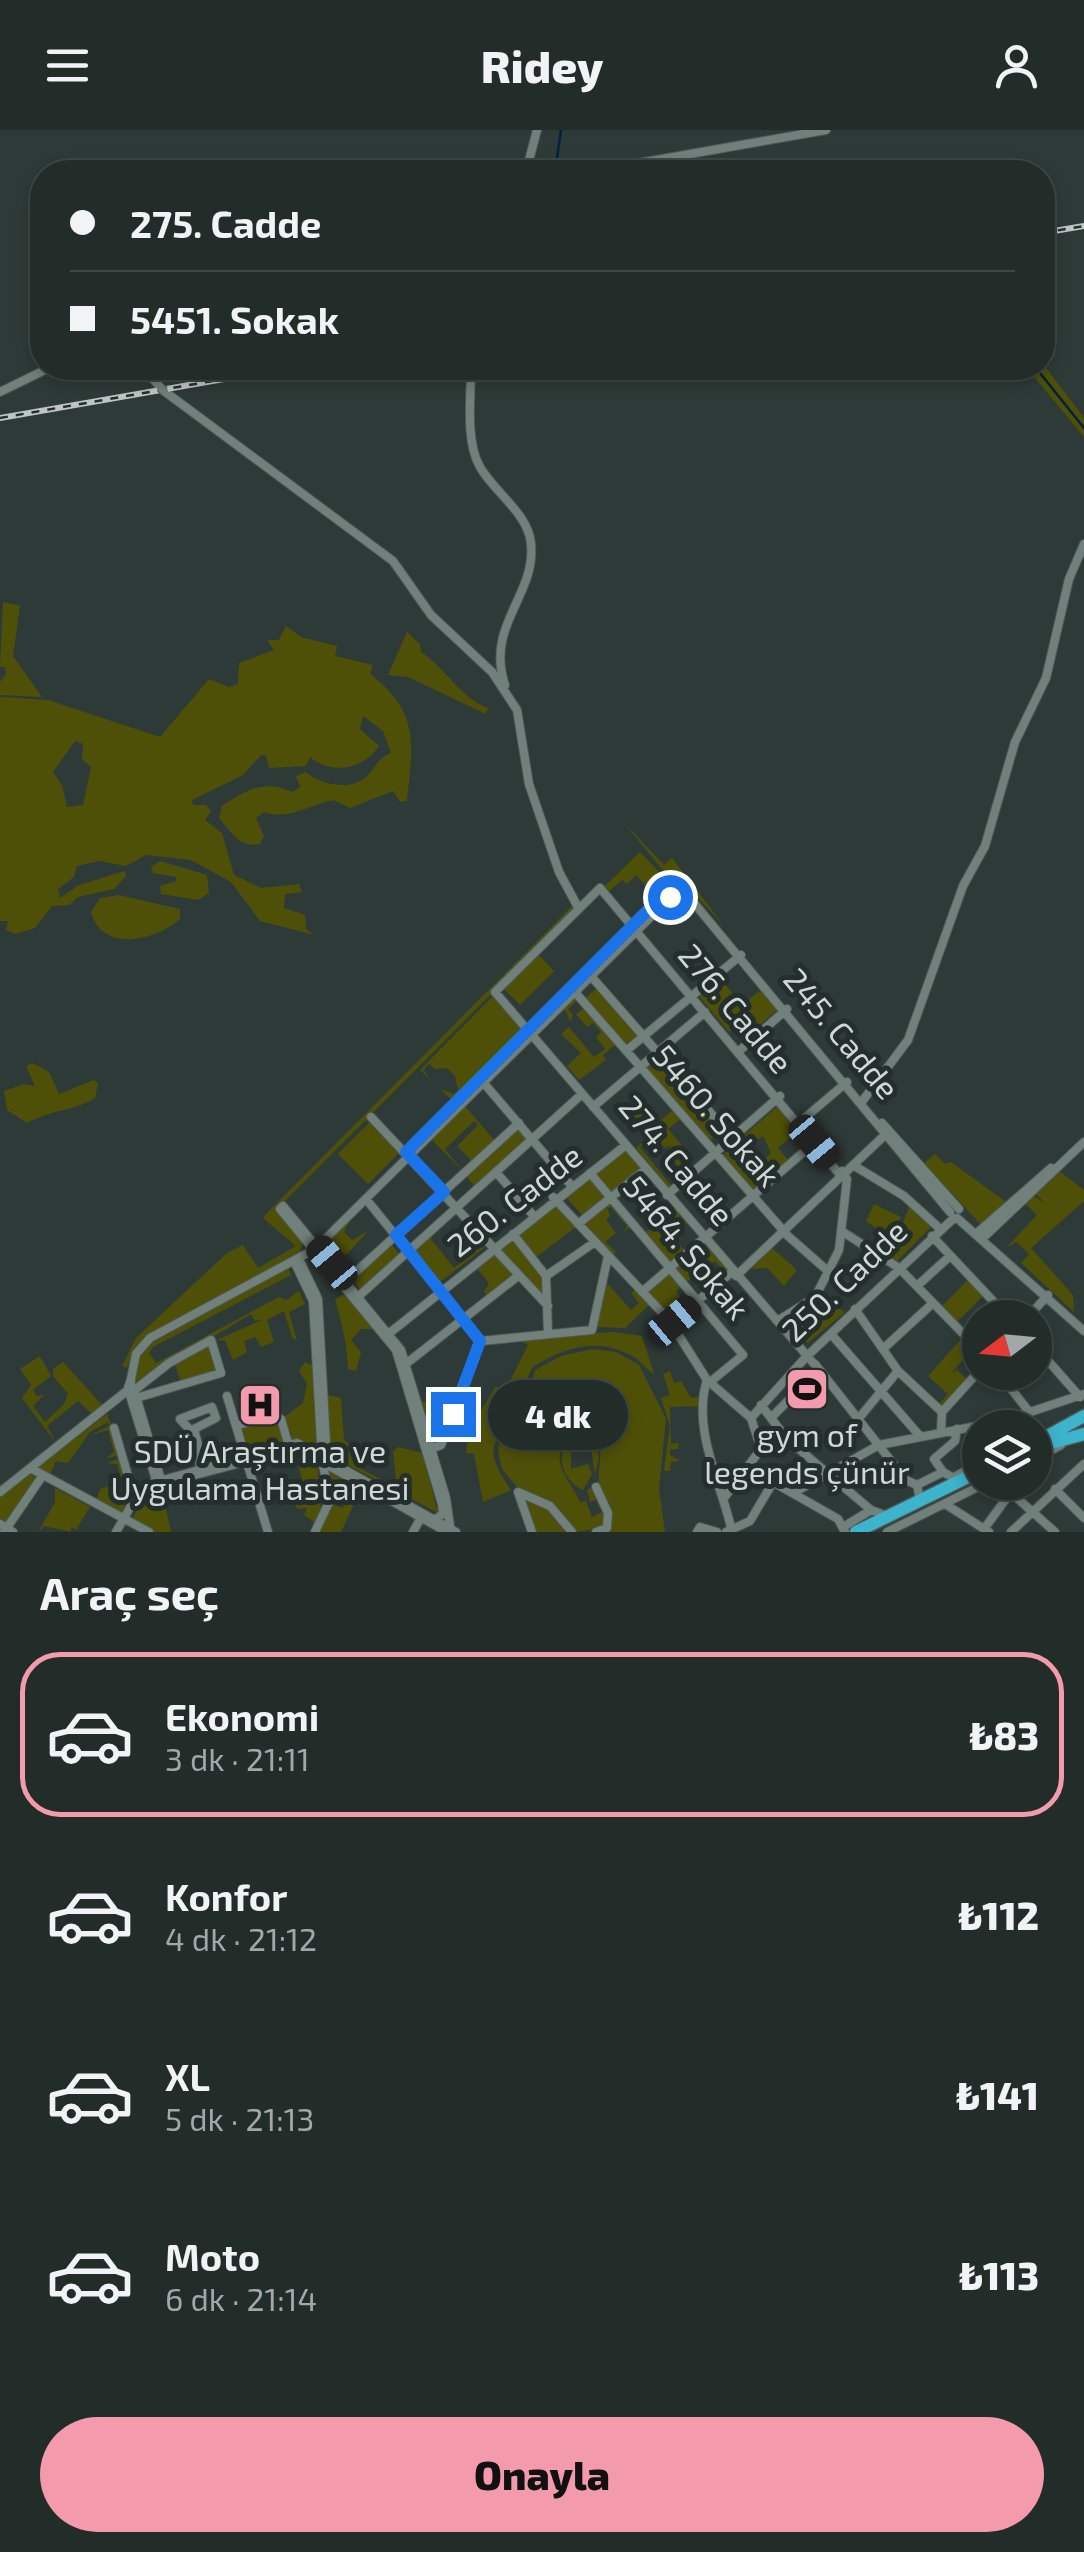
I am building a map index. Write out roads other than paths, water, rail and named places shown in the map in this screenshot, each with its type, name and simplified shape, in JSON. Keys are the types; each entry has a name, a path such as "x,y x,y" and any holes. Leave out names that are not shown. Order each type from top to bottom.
{"highway":[{"path":"1052,1435 1083,1405"},
{"path":"1052,1438 1084,1426"},
{"path":"1052,1438 1084,1434"},
{"path":"848,1531 919,1494 962,1478"},
{"path":"874,1532 962,1489"}],"street":[{"path":"529,160 538,130"},
{"path":"656,160 826,130"},
{"path":"0,392 30,377"},
{"path":"154,380 396,564 431,615 473,652 510,698 518,713 521,752 533,796 556,865 579,909"},
{"path":"472,380 476,459 520,518 532,545 526,574 505,623 499,649 510,698"},
{"path":"862,1102 906,1045 963,886 985,846 1015,742 1052,662 1068,585 1084,544"},
{"name":"276. Cadde","path":"579,909 600,888 843,1175"},
{"name":"245. Cadde","path":"634,925 669,895 686,894 955,1213 1084,1328"},
{"name":"274. Cadde","path":"579,909 496,991 735,1274 808,1353 919,1494"},
{"path":"572,989 590,975 634,925"},
{"path":"293,1262 315,1245 634,925"},
{"path":"626,1050 740,956"},
{"path":"590,975 770,1181"},
{"name":"5460. Sokak","path":"572,989 784,1231 829,1272"},
{"name":"276. Cadde","path":"693,995 738,1049"},
{"path":"738,1049 785,1009"},
{"path":"595,1106 705,1012"},
{"name":"274. Cadde","path":"531,1030 595,1106"},
{"path":"481,1080 570,1184"},
{"path":"801,1121 846,1083"},
{"path":"360,1295 582,1094"},
{"path":"625,1143 669,1196 780,1099"},
{"name":"276. Cadde","path":"780,1099 843,1175"},
{"path":"371,1117 548,1306"},
{"path":"347,1280 519,1123"},
{"path":"671,1323 784,1231 888,1132"},
{"path":"642,1292 814,1142"},
{"path":"982,1234 1084,1142"},
{"name":"260. Cadde","path":"387,1331 625,1143"},
{"name":"260. Cadde","path":"492,1248 625,1143"},
{"path":"158,1479 132,1393 136,1354 150,1338 293,1262 366,1199 408,1153"},
{"path":"853,1165 907,1199 938,1226"},
{"path":"578,1224 646,1170"},
{"path":"496,1172 532,1214"},
{"name":"5464. Sokak","path":"590,1173 743,1355 708,1382"},
{"path":"808,1353 796,1341 843,1232 843,1175"},
{"path":"366,1199 442,1288 480,1341"},
{"path":"554,1199 671,1323 708,1382 751,1418 762,1447 750,1469 734,1482 724,1498"},
{"path":"282,1207 387,1331 429,1450 451,1530"},
{"name":"250. Cadde","path":"751,1418 808,1353 955,1213"},
{"name":"250. Cadde","path":"897,1267 955,1213"},
{"path":"843,1232 897,1267 962,1332"},
{"path":"514,1234 546,1276 548,1333"},
{"path":"932,1236 992,1300"},
{"path":"546,1276 595,1242"},
{"path":"315,1245 360,1295 407,1363 443,1508 435,1520"},
{"path":"480,1341 592,1330 608,1256"},
{"path":"917,1286 950,1256"},
{"path":"293,1262 316,1302 330,1504 316,1532"},
{"name":"274. Cadde","path":"735,1274 796,1341"},
{"path":"407,1363 518,1276"},
{"path":"779,1320 818,1295"},
{"path":"1043,1300 1047,1295"},
{"path":"883,1349 934,1303"},
{"path":"855,1308 898,1371 942,1412"},
{"name":"250. Cadde","path":"808,1353 855,1308"},
{"path":"830,1334 918,1434"},
{"path":"0,1492 132,1393 211,1340 221,1372 132,1393"},
{"path":"429,1450 441,1444 480,1341"},
{"path":"771,1418 817,1367"},
{"path":"1052,1367 1083,1405"},
{"path":"859,1418 898,1371"},
{"path":"708,1382 707,1452 724,1498 731,1532 754,1518 775,1479"},
{"path":"941,1430 942,1412 962,1390"},
{"path":"1012,1390 1028,1410"},
{"path":"228,1396 268,1532"},
{"path":"1045,1410 1083,1405"},
{"path":"761,1406 791,1442 871,1510 885,1515"},
{"path":"236,1426 272,1414 281,1419 289,1445"},
{"path":"114,1428 135,1500"},
{"path":"795,1492 880,1445 962,1428"},
{"path":"192,1429 202,1470"},
{"path":"957,1429 955,1441 934,1459 943,1472 956,1480 962,1476"},
{"path":"123,1525 135,1500 158,1479 289,1445 451,1530"},
{"path":"693,1451 707,1452"},
{"path":"1012,1532 1055,1489 1083,1468"},
{"path":"750,1469 775,1479 848,1531 871,1510"},
{"path":"30,1470 140,1532"},
{"path":"919,1494 943,1472"},
{"path":"714,1478 724,1474 734,1482"},
{"path":"6,1529 42,1477"},
{"path":"123,1525 158,1479"},
{"path":"596,1487 609,1520 606,1528 596,1532"},
{"path":"1055,1489 1084,1518"},
{"path":"532,1532 516,1494 520,1491 550,1506 572,1532"},
{"path":"887,1532 962,1495"},
{"path":"945,1504 986,1531 1006,1500"},
{"path":"1021,1500 1056,1532"},
{"path":"413,1532 423,1513"},
{"path":"123,1525 149,1532"},
{"path":"901,1525 909,1532"},
{"path":"699,1529 717,1532"}],"waterway":[{"path":"557,160 561,130"},
{"path":"1046,380 1084,428"}],"railway":[{"path":"1055,231 1084,226"},
{"path":"0,418 218,380"}],"place":[{"name":"gym of legends çünür","path":"807,1389"},
{"name":"SDÜ Araştırma ve Uygulama Hastanesi","path":"260,1405"}]}
